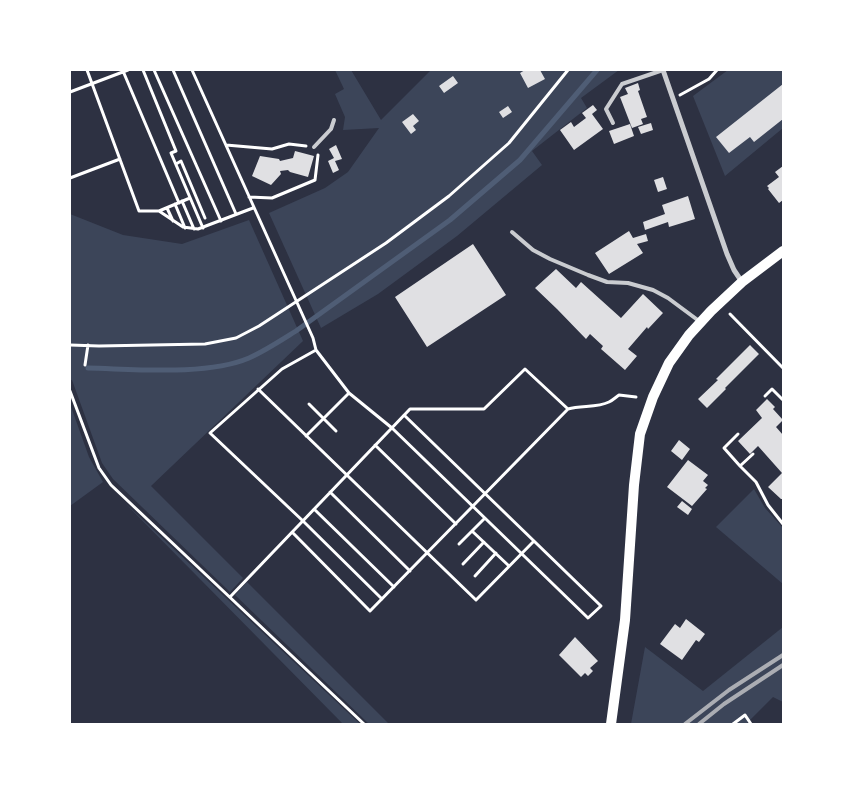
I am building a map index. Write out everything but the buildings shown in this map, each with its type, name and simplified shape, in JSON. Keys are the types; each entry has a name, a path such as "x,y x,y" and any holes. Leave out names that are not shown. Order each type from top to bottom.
{"main road":[{"path":"611,724 625,620 633,494 640,434 653,397 669,363 701,322 742,282 783,251"}],"street":[{"path":"663,70 727,254 742,282"}],"lane":[{"path":"613,123 606,109 622,84 663,70"},
{"path":"314,147 330,128 334,120"},
{"path":"512,232 532,250 588,275 607,282 628,283 653,290 701,322"}],"path":[{"path":"87,70 139,211 159,211 190,198"},
{"path":"143,70 176,151 171,153 203,228"},
{"path":"154,70 221,221"},
{"path":"173,70 236,214"},
{"path":"192,70 313,338 316,350 349,393 392,428 588,618 601,606 404,415"},
{"path":"70,345 205,344 236,338 259,326 386,243 449,196 509,143 568,70"},
{"path":"673,99 708,79 717,70"},
{"path":"70,92 118,72 125,71 179,203 194,229"},
{"path":"226,144 272,149 289,144 314,147 318,153 315,180 272,198 249,197"},
{"path":"70,178 120,160"},
{"path":"176,164 181,162 205,218"},
{"path":"179,203 185,228"},
{"path":"167,208 173,222"},
{"path":"159,211 173,222 185,228 194,229 203,228 254,208"},
{"path":"730,314 783,368"},
{"path":"85,365 88,345"},
{"path":"316,350 282,369 210,433 382,599"},
{"path":"230,596 410,409 484,409 525,369 568,409"},
{"path":"258,389 476,600 534,540"},
{"path":"765,396 772,389 783,400"},
{"path":"70,391 99,468 111,485 364,724"},
{"path":"306,436 349,393"},
{"path":"292,532 370,611 428,554 568,409 609,402 619,395 636,397"},
{"path":"309,404 336,431"},
{"path":"738,434 724,448 756,482 768,505 783,524"},
{"path":"375,445 456,524"},
{"path":"740,466 753,454"},
{"path":"330,492 410,571"},
{"path":"314,509 394,587"},
{"path":"459,544 485,518"},
{"path":"472,531 509,566"},
{"path":"463,564 484,542"},
{"path":"474,576 496,553"},
{"path":"733,724 745,715 751,724"}],"shaded area":[{"path":"335,70 351,70 381,120 431,70 619,70 581,98 587,108 532,151 542,165 457,236 378,294 321,328 269,213 325,188 348,172 379,128 343,130 345,117 335,94 344,89"},
{"path":"728,70 783,70 783,128 725,176 693,96"},
{"path":"70,214 123,235 182,244 249,220 303,341 151,486 243,578 230,592 113,479 102,463 72,380 70,380"},
{"path":"70,404 89,457 103,482 70,506"},
{"path":"754,489 765,508 783,528 783,584 716,527"},
{"path":"125,503 360,724 343,724"},
{"path":"247,582 389,724 369,724 235,595"},
{"path":"783,627 783,702 773,697 746,724 631,724 645,647 703,691"}],"waterway":[{"path":"88,368 170,370 213,367 232,364 249,358 272,346 296,331 450,220 520,160 597,70"}],"railway":[{"path":"685,724 729,690 783,655"},
{"path":"699,724 724,704 783,665"}]}
